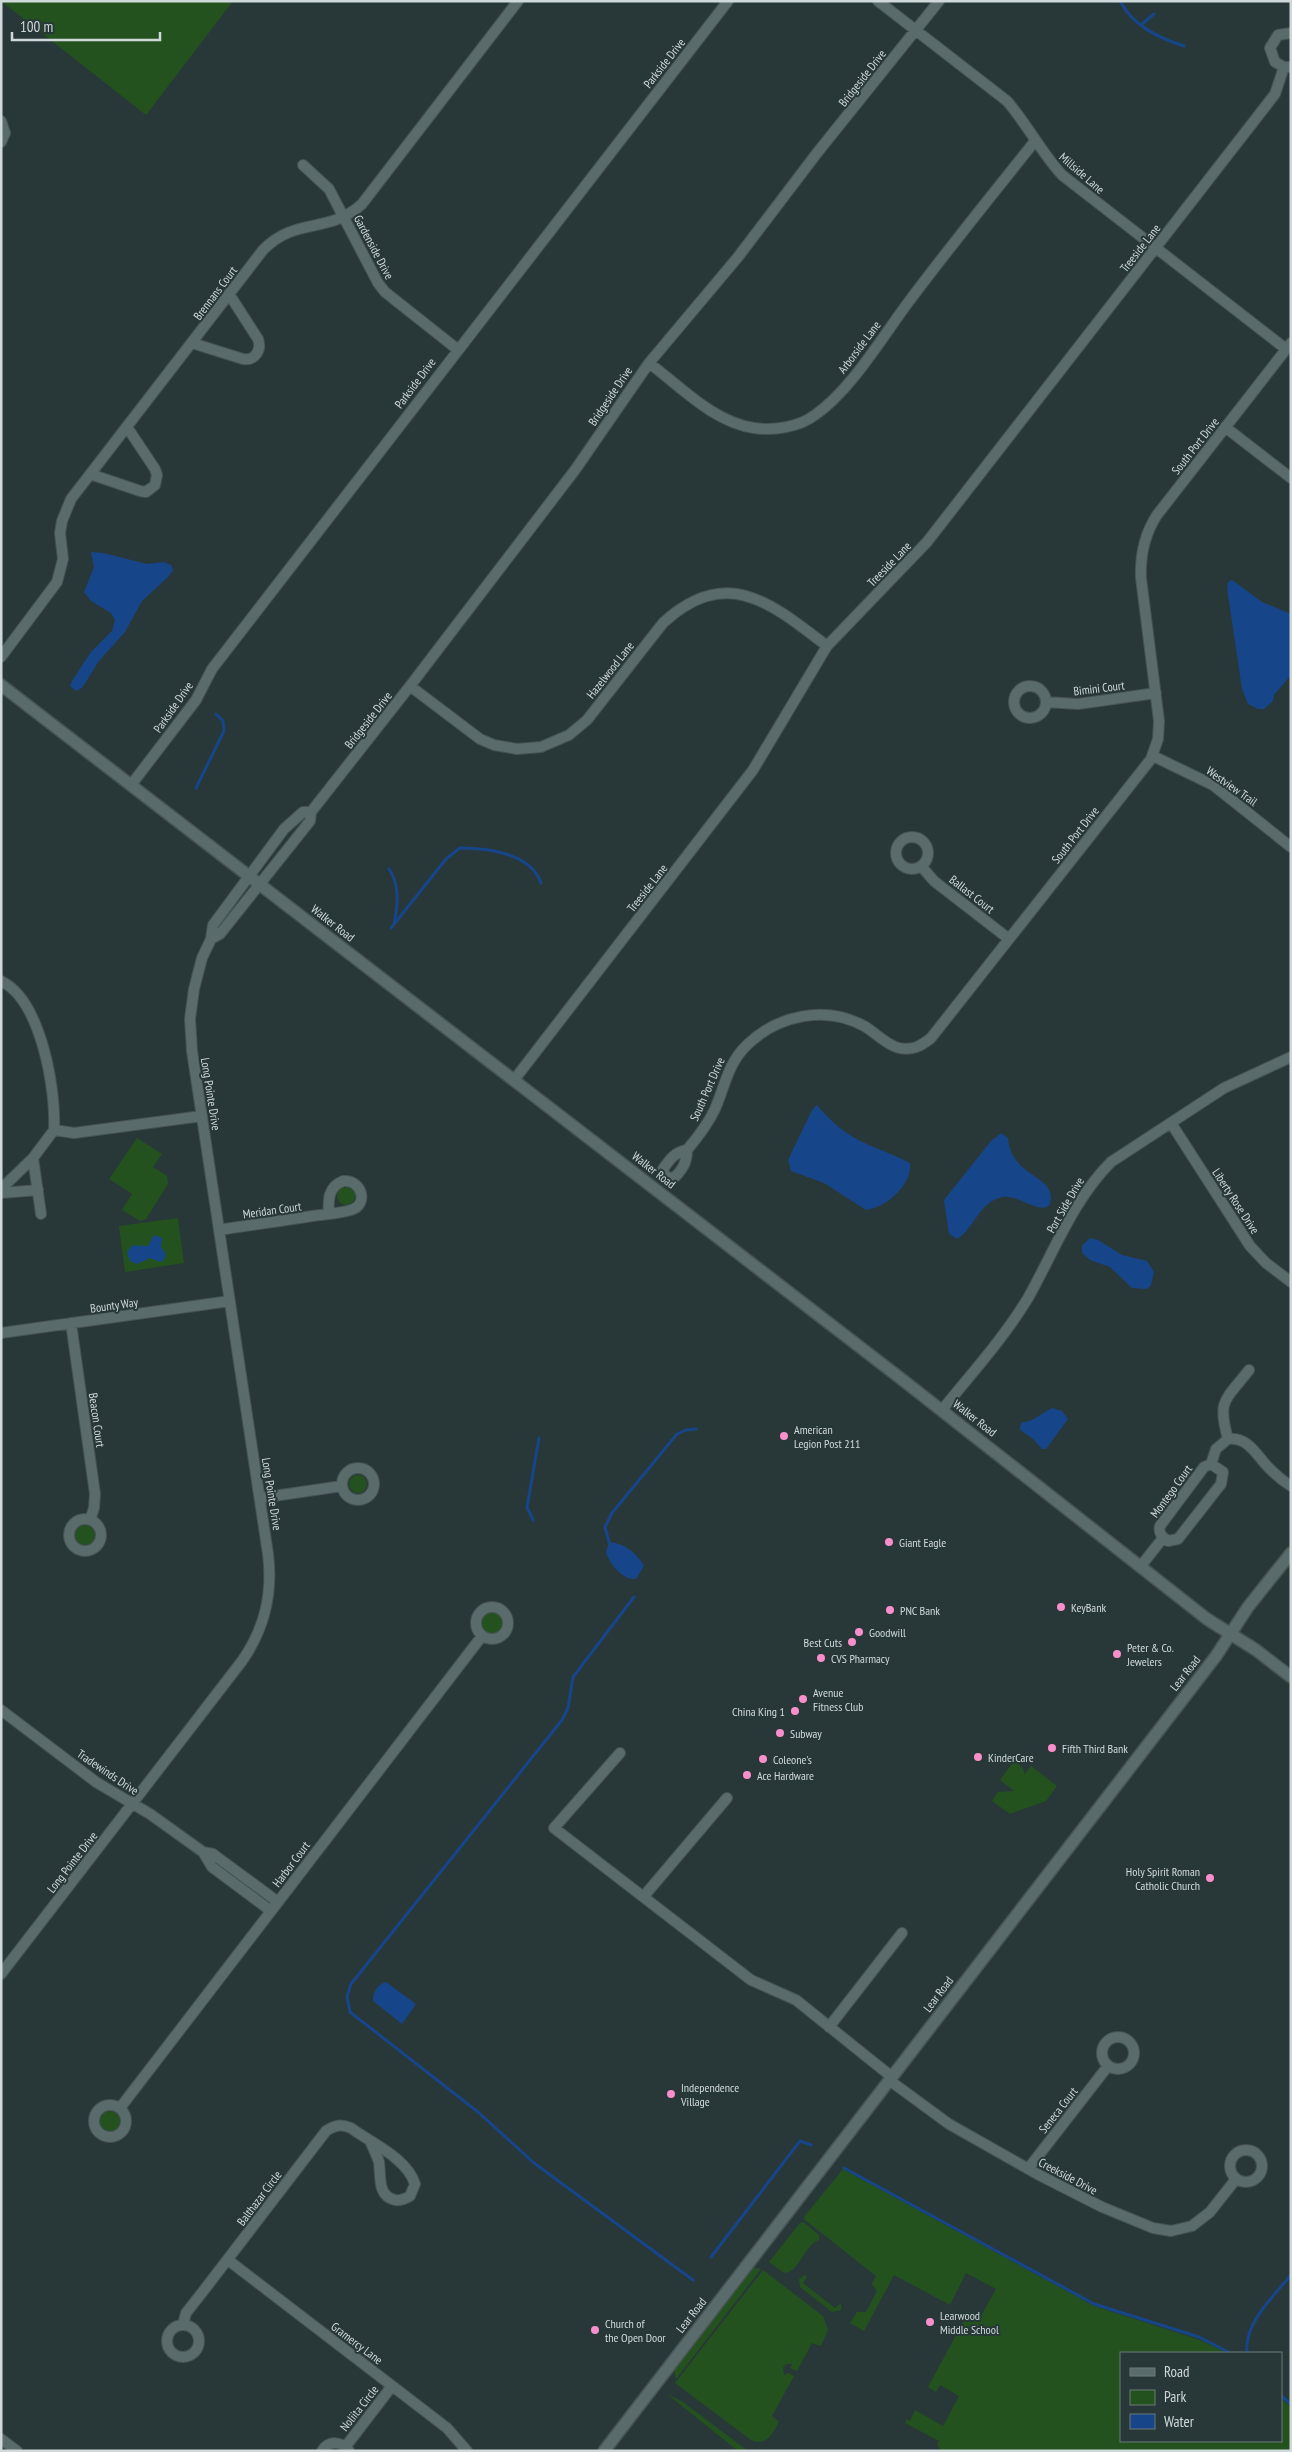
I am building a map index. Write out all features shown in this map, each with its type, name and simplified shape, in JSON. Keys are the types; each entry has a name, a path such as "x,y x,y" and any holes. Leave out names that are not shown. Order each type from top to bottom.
{"street":[{"name":"Brennans Court","path":"1,657 57,582 63,559 60,533 66,510 90,474 263,250 279,236 291,230 331,223 344,217 362,204 518,1"},
{"name":"Parkside Drive","path":"131,785 196,700 212,669 457,349 728,1"},
{"name":"Millside Lane","path":"878,1 1007,101 1022,118 1046,158 1062,175 1155,248 1288,346"},
{"name":"Bridgeside Drive","path":"260,884 310,821 311,812 575,470 649,363 738,257 817,153 939,1"},
{"name":"Treeside Lane","path":"514,1080 753,770 827,646 927,542 1275,94 1287,67 1272,58 1270,48 1278,35 1291,33"},
{"path":"1,121 5,133 1,142"},
{"name":"Arborside Lane","path":"649,363 711,410 739,425 770,429 800,423 814,416 842,392 957,238 1035,140"},
{"name":"Gardenside Drive","path":"303,165 329,189 378,283 385,292 457,349"},
{"path":"192,343 243,359 254,356 259,347 258,339 230,294"},
{"name":"South Port Drive","path":"665,1177 674,1178 686,1162 687,1150 712,1115 733,1061 758,1035 786,1020 810,1015 847,1019 864,1026 894,1046 905,1049 915,1048 935,1035 1152,756 1158,739 1159,721 1141,578 1143,545 1151,524 1157,515 1288,346"},
{"path":"90,474 140,491 146,492 155,485 157,475 155,469 127,427"},
{"path":"1225,428 1291,478"},
{"name":"Hazelwood Lane","path":"410,686 480,739 502,747 525,749 556,742 582,726 663,623 674,612 702,598 733,594 763,601 777,608 827,646"},
{"name":"Walker Road","path":"1,685 942,1410 1207,1619 1256,1650 1291,1677"},
{"name":"Bimini Court","path":"1046,702 1078,704 1156,693"},
{"name":"Westview Trail","path":"1152,756 1213,785 1291,847"},
{"name":"Bridgeside Drive","path":"249,876 289,824 303,812 311,812"},
{"name":"Ballast Court","path":"921,866 934,881 1009,939"},
{"name":"Long Pointe Drive","path":"1,1974 242,1661 260,1630 267,1608 270,1584 260,1498 191,1040 191,1007 197,971 212,938 213,925 249,876"},
{"name":"Long Pointe Drive","path":"212,938 220,934 260,884"},
{"path":"1,981 19,995 35,1021 54,1104 54,1130 33,1158 1,1189"},
{"name":"Port Side Drive","path":"942,1410 1004,1332 1027,1299 1079,1202 1092,1182 1111,1162 1224,1088 1291,1057"},
{"path":"54,1130 74,1133 202,1116"},
{"name":"Liberty Rose Drive","path":"1171,1123 1250,1246 1266,1263 1291,1282"},
{"name":"South Port Drive","path":"665,1177 663,1169 672,1157 680,1151 687,1150"},
{"path":"33,1158 41,1214"},
{"name":"South Port Drive","path":"656,1189 665,1177"},
{"path":"1,1193 38,1190"},
{"name":"Meridan Court","path":"219,1230 329,1214"},
{"name":"Bounty Way","path":"1,1333 230,1301"},
{"name":"Beacon Court","path":"71,1323 95,1494 94,1508 90,1520"},
{"path":"1249,1370 1222,1407 1222,1417 1228,1440 1235,1439 1247,1443 1270,1469 1291,1486"},
{"name":"Montego Court","path":"1211,1464 1222,1472 1221,1484 1178,1539 1168,1541 1163,1538 1160,1526 1204,1468 1211,1464 1216,1449 1228,1440"},
{"path":"260,1498 342,1486"},
{"name":"Montego Court","path":"1140,1567 1163,1538"},
{"name":"Lear Road","path":"604,2451 1216,1656 1248,1607 1291,1553"},
{"name":"Harbor Court","path":"120,2108 482,1636"},
{"name":"Tradewinds Drive","path":"1,1710 90,1778 166,1824 203,1852 212,1867 271,1912"},
{"name":"Creekside Drive","path":"620,1754 554,1828 751,1980 796,2000 949,2124 1102,2208 1153,2228 1171,2231 1184,2229 1200,2221 1236,2179"},
{"path":"644,1896 726,1798"},
{"name":"Tradewinds Drive","path":"203,1852 213,1854 278,1902"},
{"path":"829,2027 902,1933"},
{"name":"Seneca Court","path":"1028,2169 1108,2066"},
{"name":"Balthazar Circle","path":"183,2324 186,2313 326,2131 334,2126 343,2125 402,2164 413,2178 414,2190 405,2199 391,2199 385,2195 381,2188 378,2160 371,2144"},
{"name":"Gramercy Lane","path":"228,2260 447,2428 457,2436 467,2451"},
{"name":"Noliita Circle","path":"322,2451 326,2446 334,2443 348,2449 392,2386"},
{"path":"1,2439 17,2451"}],"green space":[{"path":"1,1 233,1 146,115"},
{"path":"137,1138 162,1154 153,1167 167,1176 168,1184 146,1219 140,1221 122,1210 132,1194 109,1179"},
{"path":"342,1187 350,1187 355,1192 353,1203 342,1205 337,1200 337,1192"},
{"path":"178,1218 184,1263 125,1272 119,1226"},
{"path":"354,1475 362,1475 367,1480 365,1491 354,1493 349,1488 349,1480"},
{"path":"85,1525 92,1528 95,1535 92,1542 85,1545 78,1542 75,1535 78,1528"},
{"path":"493,1612 503,1619 504,1623 497,1633 493,1634 483,1627 482,1623 489,1613"},
{"path":"1014,1761 1022,1767 1025,1774 1031,1766 1057,1786 1046,1801 1010,1814 992,1801 998,1792 1014,1791 1000,1780"},
{"path":"110,2111 117,2114 120,2121 117,2128 110,2131 103,2128 100,2121 103,2114"},
{"path":"843,2169 1094,2306 1200,2340 1225,2352 1120,2352 1120,2442 1282,2442 1282,2400 1291,2407 1291,2451 941,2451 937,2444 939,2441 905,2423 907,2419 910,2421 915,2410 943,2426 959,2396 940,2385 936,2392 928,2387 969,2311 980,2318 996,2289 966,2273 950,2305 894,2275 864,2331 850,2323 857,2312 866,2312 877,2291 872,2284 876,2276 805,2220 804,2217"},
{"path":"803,2222 819,2235 819,2240 809,2247 794,2268 784,2273 769,2262 800,2223"},
{"path":"752,2269 761,2269 676,2379 674,2370"},
{"path":"763,2270 823,2316 828,2330 821,2346 812,2343 797,2371 790,2368 792,2364 787,2364 783,2367 784,2375 788,2373 794,2376 772,2416 779,2422 768,2438 761,2442 756,2442 675,2383"},
{"path":"805,2275 807,2277 803,2283 835,2308 841,2303 841,2310 832,2312 800,2287 799,2279"},
{"path":"667,2394 683,2402 748,2451 738,2451"}],"water":[{"path":"91,552 103,553 147,564 164,562 171,565 173,570 142,601 125,632 99,661 82,688 76,691 70,686 72,681 91,652 112,631 115,620 111,613 91,601 84,592 94,567"},
{"path":"1232,580 1262,602 1291,614 1291,675 1274,695 1273,701 1264,709 1258,709 1248,704 1242,689 1227,588 1228,582"},
{"path":"817,1105 828,1118 850,1135 910,1163 907,1179 897,1194 890,1200 866,1210 824,1183 791,1171 788,1160 812,1110"},
{"path":"1001,1133 1008,1138 1011,1151 1017,1161 1047,1187 1051,1194 1050,1204 1042,1208 1010,1197 995,1200 983,1209 957,1239 949,1234 944,1200 991,1141"},
{"path":"154,1235 162,1238 161,1247 166,1254 164,1260 160,1262 150,1258 137,1264 130,1261 127,1253 129,1249 136,1245 148,1246"},
{"path":"1090,1238 1098,1240 1122,1255 1147,1261 1154,1272 1151,1285 1147,1289 1132,1288 1110,1267 1090,1260 1082,1253 1082,1246"},
{"path":"1052,1408 1062,1411 1068,1419 1046,1449 1042,1449 1032,1438 1020,1430 1021,1423 1032,1420"},
{"path":"609,1542 620,1544 634,1553 641,1561 644,1566 636,1579 626,1577 614,1567 606,1553"},
{"path":"386,1982 416,2004 402,2024 373,2001 376,1989"}],"waterway":[{"path":"1120,1 1125,10 1139,24 1156,35 1184,46"},
{"path":"1141,25 1154,14"},
{"path":"196,788 224,731 223,721 216,714"},
{"path":"391,928 446,859 460,848 483,849 507,854 528,865 536,873 541,883"},
{"path":"389,869 393,875 397,895 394,924"},
{"path":"609,1542 605,1527 612,1513 677,1434 686,1430 696,1429"},
{"path":"533,1520 527,1507 539,1438"},
{"path":"634,1597 573,1677 568,1708 562,1720 351,1984 347,1997 350,2012 478,2112 534,2163 693,2280"},
{"path":"711,2257 800,2141 811,2145"},
{"path":"844,2168 1094,2304 1199,2337 1228,2352"},
{"path":"1247,2352 1247,2342 1255,2321 1268,2301 1291,2275"},
{"path":"1282,2397 1291,2404"}],"place":[{"name":"American Legion Post 211","path":"784,1436"},
{"name":"Giant Eagle","path":"889,1542"},
{"name":"KeyBank","path":"1061,1607"},
{"name":"PNC Bank","path":"890,1610"},
{"name":"Goodwill","path":"859,1632"},
{"name":"Best Cuts","path":"852,1642"},
{"name":"Peter & Co. Jewelers","path":"1117,1654"},
{"name":"CVS Pharmacy","path":"821,1658"},
{"name":"Avenue Fitness Club","path":"803,1699"},
{"name":"China King 1","path":"795,1711"},
{"name":"Subway","path":"780,1733"},
{"name":"Fifth Third Bank","path":"1052,1748"},
{"name":"KinderCare","path":"978,1757"},
{"name":"Coleone's","path":"763,1759"},
{"name":"Ace Hardware","path":"747,1775"},
{"name":"Holy Spirit Roman Catholic Church","path":"1210,1878"},
{"name":"Independence Village","path":"671,2094"},
{"name":"Learwood Middle School","path":"930,2322"},
{"name":"Church of the Open Door","path":"595,2330"}]}
